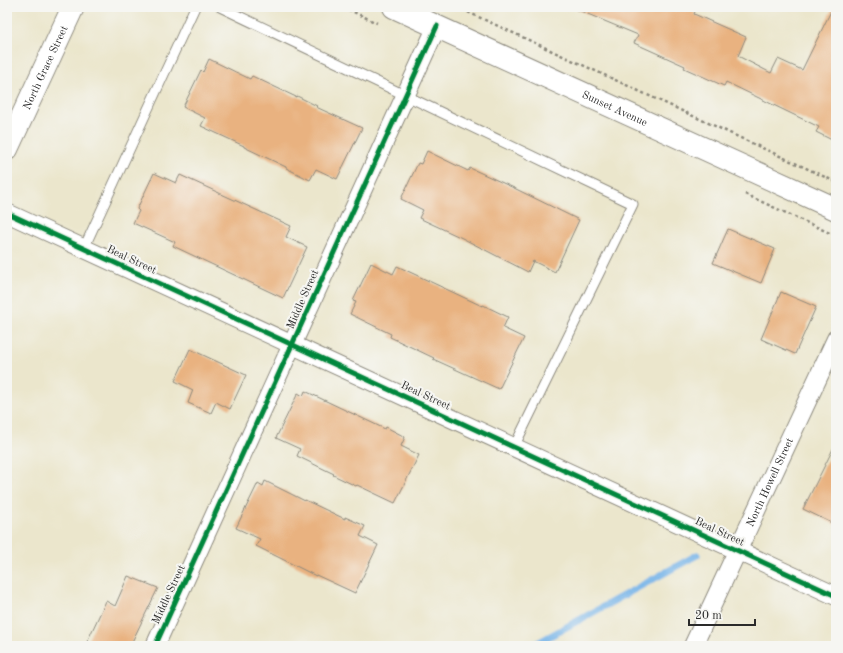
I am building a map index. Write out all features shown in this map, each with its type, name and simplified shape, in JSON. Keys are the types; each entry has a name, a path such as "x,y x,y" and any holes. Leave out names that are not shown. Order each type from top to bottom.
{"main road":[{"name":"North Grace Street","path":"7,149 73,7"},
{"name":"Sunset Avenue","path":"394,7 836,210"}],"street":[{"name":"Middle Street","path":"155,646 436,26"},
{"name":"Beal Street","path":"7,212 836,596"},
{"name":"North Howell Street","path":"693,646 836,339"}],"lane":[{"path":"84,248 195,7"},
{"path":"220,7 633,204 514,447"}],"path":[{"path":"457,7 836,182"}],"building":[{"path":"571,7 697,7 694,14 746,37 738,56 771,73 778,59 802,70 833,7 836,7 836,142 816,132 819,127 726,82 724,86 684,68 685,66 634,43 638,35"},
{"path":"209,59 250,79 252,76 296,97 297,96 317,106 316,107 362,128 337,179 316,169 310,180 201,126 205,118 183,107 201,70 203,72"},
{"path":"427,151 468,171 470,168 579,220 555,272 533,261 528,272 419,218 423,210 401,199 418,163 421,164"},
{"path":"154,173 176,183 180,175 291,226 286,237 307,247 283,298 173,246 175,242 133,223 139,211 137,209"},
{"path":"728,229 775,249 761,283 713,263"},
{"path":"371,263 393,274 397,266 508,317 503,328 524,338 499,389 433,359 434,358 390,337 391,334 350,314 356,302 353,301"},
{"path":"781,292 816,307 795,354 761,339"},
{"path":"190,349 246,375 230,409 216,402 211,413 188,403 193,390 175,381"},
{"path":"305,391 405,437 401,446 419,455 395,503 333,475 334,474 297,456 300,449 276,438 298,393 303,396"},
{"path":"836,443 836,525 803,509"},
{"path":"265,481 345,519 345,517 365,526 360,536 378,545 355,593 316,576 256,546 260,539 236,528 258,483 263,486"},
{"path":"128,576 158,588 130,646 85,646 106,601 115,606"}],"waterway":[{"path":"532,646 697,555"}],"cycle path":[{"path":"155,646 437,26"},
{"path":"7,213 836,596"}]}
